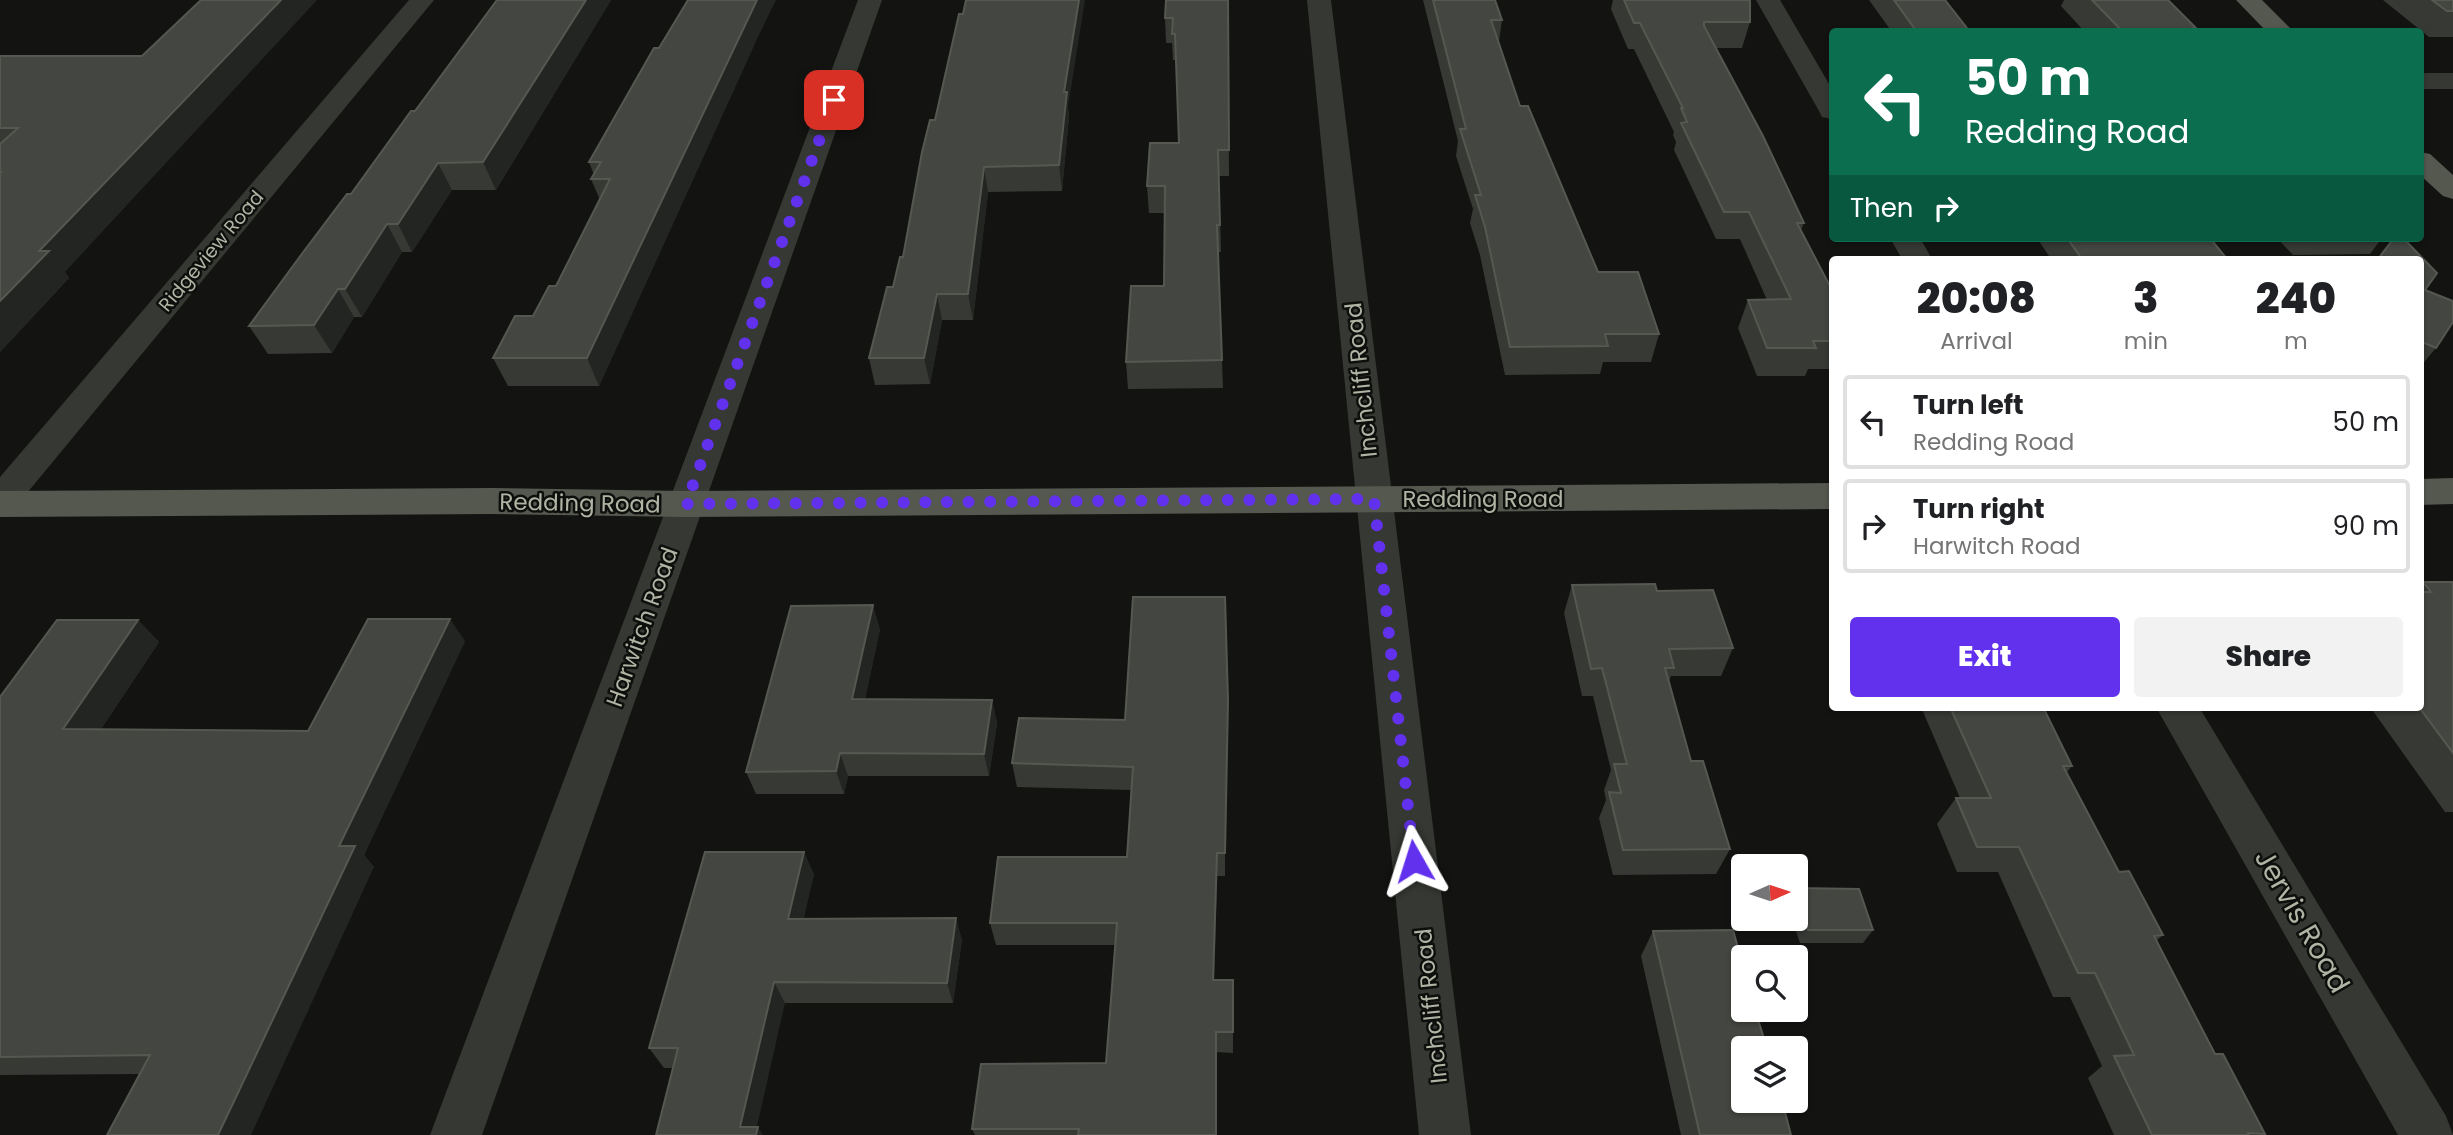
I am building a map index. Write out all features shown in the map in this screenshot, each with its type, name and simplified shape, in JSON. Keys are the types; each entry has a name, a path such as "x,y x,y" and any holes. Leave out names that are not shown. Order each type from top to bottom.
{"main road":[{"path":"2248,0 2278,28"},
{"path":"2424,164 2453,190"},
{"path":"2424,492 2453,491"},
{"name":"Redding Road","path":"0,502 492,501 686,504 1829,496"}],"street":[{"name":"Ridgeview Road","path":"0,502 422,0"},
{"name":"Harwitch Road","path":"456,1135 870,0"},
{"name":"Inchcliff Road","path":"1319,0 1445,1135"},
{"path":"1768,0 1829,106"},
{"path":"2424,81 2453,81"},
{"name":"Jervis Road","path":"2179,711 2427,1135"}],"building":[{"path":"201,0 281,0 39,251 49,251 0,301 0,144 18,128 0,128 0,56 142,56"},
{"path":"497,0 586,0 483,162 438,163 398,224 387,224 345,289 338,289 314,325 249,326 411,111 415,111"},
{"path":"688,0 757,0 587,358 493,358 515,316 533,316 549,286 556,286 610,179 591,179 601,162 589,162 654,48 659,48"},
{"path":"966,0 1079,0 1064,92 1067,92 1059,165 984,167 968,294 937,294 924,358 869,358 887,287 893,287 900,257 903,257 922,152 930,120 935,120 959,14 963,14"},
{"path":"1166,0 1228,0 1229,150 1218,150 1220,225 1217,225 1222,360 1126,362 1131,286 1164,286 1165,186 1147,186 1150,143 1179,143 1175,34 1172,34 1173,18 1165,18"},
{"path":"1433,0 1495,0 1502,20 1491,20 1520,106 1528,106 1598,272 1638,272 1659,334 1605,334 1608,346 1510,347 1485,227 1475,195 1481,195 1460,129 1466,129"},
{"path":"1624,0 1750,0 1750,22 1704,22 1704,26 1763,136 1804,223 1797,223 1829,284 1829,341 1813,341 1816,348 1767,348 1748,300 1791,299 1749,212 1724,212 1681,123 1687,122 1683,108 1640,23 1634,23"},
{"path":"1894,0 1945,0 1967,28 1914,28"},
{"path":"2092,0 2168,0 2196,28 2194,28 2119,28"},
{"path":"2432,0 2453,0 2453,11 2447,11"},
{"path":"2070,242 2213,242 2225,256 2080,256"},
{"path":"2391,242 2407,242 2420,256 2380,256"},
{"path":"2424,260 2437,273 2425,290 2453,301 2453,322 2436,348 2424,343"},
{"path":"2424,582 2453,582 2453,753 2422,711 2424,592 2431,592"},
{"path":"1655,584 1657,591 1713,590 1733,648 1669,649 1674,668 1665,668 1691,761 1703,761 1730,849 1623,850 1609,792 1621,793 1614,764 1627,764 1602,668 1591,669 1572,585"},
{"path":"1133,597 1225,597 1228,701 1225,853 1217,853 1213,980 1233,980 1233,1032 1216,1032 1216,1135 1078,1135 1079,1129 972,1129 981,1064 1106,1063 1117,923 990,923 998,857 1127,857 1133,767 1012,763 1019,718 1125,720"},
{"path":"873,605 852,699 992,700 984,754 840,753 836,771 746,772 791,606"},
{"path":"368,619 450,619 339,846 355,846 218,1135 107,1135 150,1055 0,1057 0,697 57,620 138,620 63,729 308,731"},
{"path":"1952,711 2045,711 2072,766 2063,766 2119,872 2129,871 2163,935 2154,936 2215,1054 2223,1054 2265,1134 2152,1135 2114,1056 2134,1055 2095,973 2078,973 2019,847 1977,847 1956,798 1991,798"},
{"path":"705,852 804,852 788,919 956,918 947,983 774,982 740,1127 758,1127 756,1135 656,1135 678,1048 649,1048"},
{"path":"1808,888 1859,889 1873,930 1808,930"},
{"path":"1653,931 1733,931 1737,945 1731,945 1731,1022 1759,1022 1763,1036 1731,1036 1731,1113 1785,1113 1791,1135 1700,1135"}],"route":[{"path":"834,100 686,504 1374,499 1414,861"}]}
